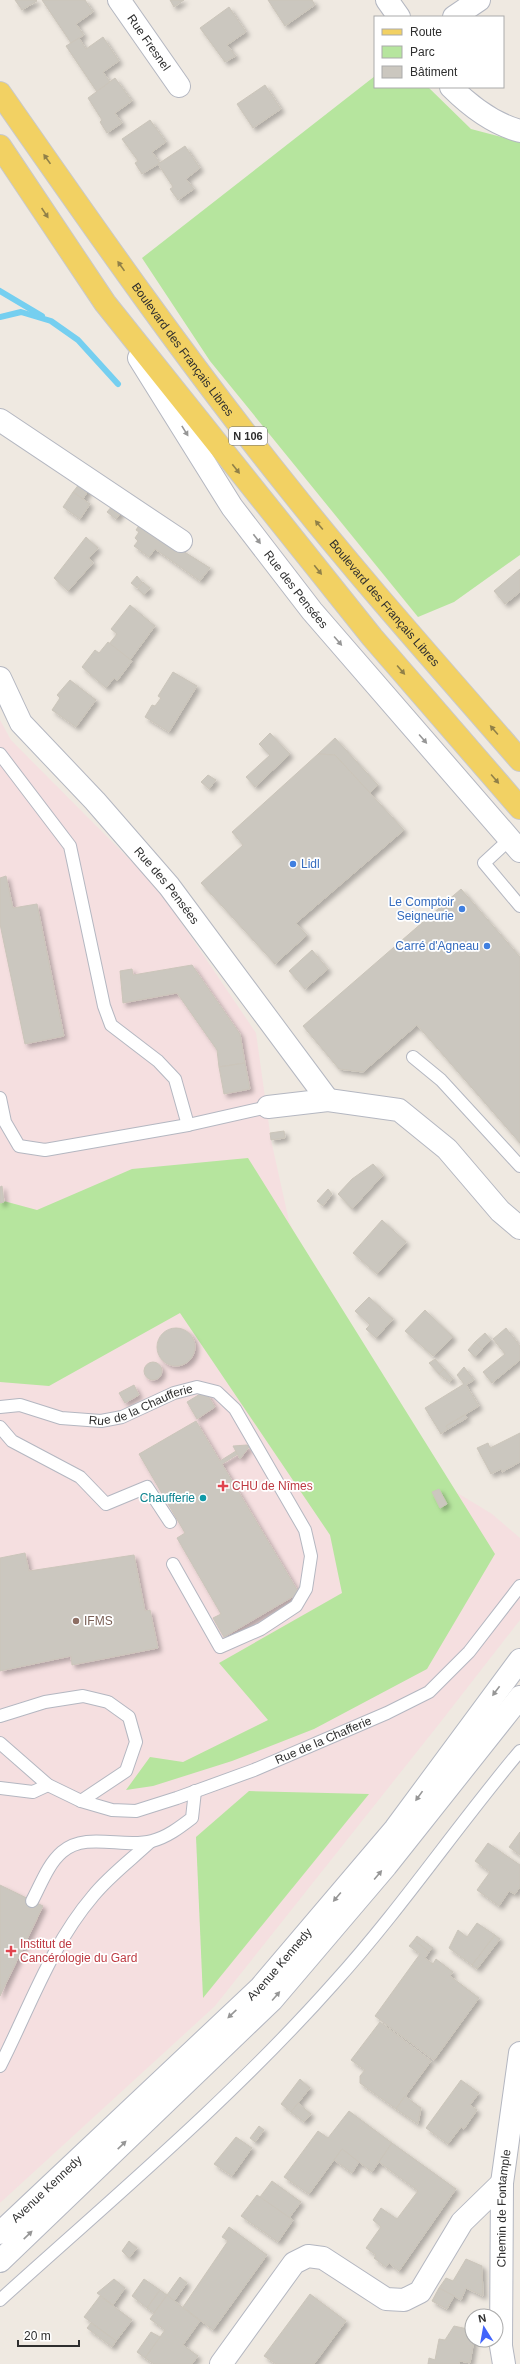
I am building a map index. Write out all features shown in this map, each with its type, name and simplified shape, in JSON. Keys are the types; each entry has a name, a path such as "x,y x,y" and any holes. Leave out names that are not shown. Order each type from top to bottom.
{"main road":[{"name":"Boulevard des Français Libres","path":"0,93 158,318 291,492 396,618 520,760"},
{"name":"N 106","path":"0,146 105,303 372,637 520,808"}],"street":[{"name":"Rue Fresnel","path":"119,0 179,86"},
{"path":"387,0 398,16"},
{"path":"455,16 479,0"},
{"path":"452,88 466,103 494,120 520,131"},
{"name":"Rue des Pensées","path":"105,303 232,507 312,611 515,845"},
{"path":"0,420 181,541"},
{"name":"Rue des Pensées","path":"0,678 21,723 95,801 170,886 328,1100"},
{"path":"268,1107 328,1100 399,1110 447,1149 500,1211 520,1228"},
{"name":"Avenue Kennedy","path":"0,2233 260,1988 395,1829 520,1660"},
{"name":"Avenue Kennedy","path":"0,2261 272,2000 386,1866 520,1697"},
{"name":"Chemin de Fontample","path":"504,2364 501,2346 502,2183 520,2052"},
{"path":"221,2364 294,2263 308,2256 323,2258 386,2299 404,2300 420,2292 462,2222 502,2183"}],"lane":[{"path":"0,754 70,846 104,1006 111,1026 158,1061 175,1079 188,1125"},
{"path":"515,845 484,862 520,906"},
{"path":"413,1057 441,1080 520,1166"},
{"path":"0,1098 5,1122 19,1146 45,1150 188,1125 268,1107"},
{"name":"Rue de la Chaufferie","path":"0,1407 20,1405 61,1418 101,1421 122,1416 174,1393 197,1387 217,1392 235,1409 305,1530 312,1556 306,1589 296,1606 261,1629 220,1647 173,1564"},
{"path":"0,1427 12,1441 80,1477 106,1504 146,1487 170,1522"},
{"name":"Rue de la Chafferie","path":"48,1785 81,1801 112,1810 136,1811 254,1770 373,1719 429,1692 469,1652 520,1586"},
{"path":"0,1716 45,1702 84,1696 108,1702 129,1717 136,1742 126,1771 81,1801"},
{"path":"0,1743 48,1785 33,1792 0,1788"},
{"path":"0,2300 189,2129 275,2047 335,1983 392,1916 520,1751"},
{"path":"32,1901 53,1861 74,1844 150,1842 170,1834 192,1818 196,1791"},
{"path":"0,2066 40,1981 69,1928 93,1895 150,1842"}],"shaded area":[{"name":"CHU de Nîmes","path":"0,720 11,740 158,888 256,1033 271,1140 289,1221 400,1458 492,1514 520,1538 520,1620 215,2006 0,2203"}],"green space":[{"path":"374,77 374,88 429,88 471,129 520,142 520,555 454,602 418,617 210,361 142,258"},
{"path":"248,1158 495,1554 427,1669 314,1729 232,1761 153,1786 126,1790 150,1757 183,1762 268,1720 219,1663 342,1593 330,1535 180,1313 49,1386 0,1382 0,1200 37,1210 132,1169"},
{"path":"249,1791 369,1794 203,1998 196,1837"}],"building":[{"path":"15,0 36,0 37,1 22,10"},
{"path":"42,0 85,0 93,12 76,24 84,35 71,43"},
{"path":"170,0 184,0 174,7"},
{"path":"268,0 312,0 315,5 285,26"},
{"path":"229,7 246,32 227,45 236,56 225,62 200,28"},
{"path":"103,37 119,61 103,72 110,82 97,92 66,46 79,38 86,49"},
{"path":"115,78 132,101 115,113 122,123 107,133 100,122 102,120 88,98"},
{"path":"265,85 281,109 253,128 237,104"},
{"path":"150,120 166,142 152,152 160,163 142,174 135,163 138,161 122,139"},
{"path":"185,146 200,168 186,179 194,189 178,200 170,189 173,187 158,164"},
{"path":"80,483 89,489 83,499 73,492"},
{"path":"73,492 90,504 80,519 63,507"},
{"path":"113,505 122,511 116,519 107,512"},
{"path":"140,524 210,568 200,581 155,549 149,557 134,546 138,541 135,538 139,532 136,530"},
{"path":"86,537 98,548 89,558 93,563 68,591 54,578"},
{"path":"520,569 520,592 505,604 494,591"},
{"path":"137,576 142,582 137,588 131,583"},
{"path":"143,582 150,588 144,595 138,589"},
{"path":"130,605 155,626 130,660 109,644 117,634 111,629"},
{"path":"108,642 132,661 117,681 114,678 106,688 82,667 95,650 99,653"},
{"path":"173,672 197,686 169,732 145,717 152,705 155,706 161,698 158,696"},
{"path":"70,680 96,700 76,727 52,710 60,698 57,695"},
{"path":"270,733 290,754 255,787 246,777 270,755 259,744"},
{"path":"335,738 378,785 370,793 335,755 318,754"},
{"name":"Lidl","path":"318,754 335,755 404,830 296,923 307,935 275,964 201,883 243,845 232,832"},
{"path":"208,775 216,780 209,789 201,782"},
{"path":"6,876 13,908 37,904 64,1036 25,1044 0,924 0,878"},
{"path":"461,889 520,957 520,1143 417,1025 363,1072 339,1069 303,1026"},
{"path":"312,950 328,969 305,989 289,971"},
{"path":"192,965 240,1034 245,1063 219,1067 217,1050 177,993 123,1003 120,971 132,969 133,975"},
{"path":"245,1063 250,1089 224,1094 219,1067"},
{"path":"284,1131 285,1138 271,1140 270,1133"},
{"path":"373,1164 383,1175 352,1209 338,1194 352,1179"},
{"path":"2,1186 4,1202 0,1203 0,1187"},
{"path":"328,1189 332,1194 323,1206 317,1201"},
{"path":"382,1220 406,1242 377,1274 353,1253"},
{"path":"369,1297 393,1319 376,1338 366,1329 370,1325 355,1311"},
{"path":"425,1310 453,1337 433,1356 405,1331"},
{"path":"176,1328 186,1331 192,1337 195,1347 192,1357 186,1363 176,1366 166,1363 160,1357 157,1347 160,1337 166,1331"},
{"path":"506,1328 520,1346 520,1360 492,1383 483,1372 505,1354 493,1339"},
{"path":"485,1333 491,1340 482,1349 475,1342"},
{"path":"475,1342 482,1349 475,1357 468,1350"},
{"path":"435,1359 444,1369 439,1374 429,1363"},
{"path":"153,1362 159,1365 162,1371 159,1377 153,1380 147,1377 144,1371 147,1365"},
{"path":"464,1367 474,1380 466,1385 479,1406 446,1426 448,1429 441,1434 425,1408 464,1384 457,1375"},
{"path":"444,1369 453,1379 450,1382 439,1374"},
{"path":"134,1385 139,1395 125,1403 119,1393"},
{"path":"205,1391 215,1407 197,1419 187,1402"},
{"path":"465,1415 467,1418 448,1429 446,1426"},
{"name":"Chaufferie","path":"196,1421 220,1461 236,1451 238,1454 222,1464 299,1593 224,1637 213,1618 221,1614 177,1538 185,1533 139,1454"},
{"path":"520,1433 520,1462 502,1472 501,1469 491,1474 477,1448 488,1443 490,1448"},
{"path":"247,1445 249,1447 240,1459 233,1446"},
{"path":"439,1489 447,1504 440,1508 432,1492"},
{"name":"IFMS","path":"25,1553 29,1571 134,1555 145,1611 150,1610 158,1648 72,1665 71,1656 0,1671 0,1558"},
{"path":"520,1832 520,1855 509,1847"},
{"path":"488,1843 520,1865 520,1887 515,1894 509,1891 499,1906 477,1890 490,1872 475,1861"},
{"name":"Institut de Cancérologie du Gard","path":"0,1885 43,1906 0,1996"},
{"path":"477,1923 495,1935 472,1965 449,1948 458,1930 467,1937"},
{"path":"495,1935 500,1939 477,1969 472,1965"},
{"path":"417,1936 433,1948 429,1952 414,1940"},
{"path":"414,1940 429,1952 425,1958 433,1964 436,1959 453,1972 450,1976 479,1998 434,2060 375,2016 420,1954 409,1946"},
{"path":"380,2022 431,2061 396,2109 360,2083 360,2076 365,2070 351,2060"},
{"path":"300,2079 310,2088 291,2112 281,2104"},
{"path":"461,2080 479,2093 470,2105 477,2110 464,2129 461,2127 448,2144 426,2128"},
{"path":"405,2096 421,2108 418,2124 396,2109"},
{"path":"298,2103 311,2114 304,2122 291,2112"},
{"path":"349,2111 392,2143 372,2172 342,2149 309,2194 284,2177 318,2131 328,2138"},
{"path":"259,2126 264,2130 255,2142 250,2138"},
{"path":"236,2137 252,2148 232,2176 214,2164"},
{"path":"392,2143 456,2189 399,2271 389,2263 386,2267 374,2258 376,2255 366,2248 381,2227 373,2220 381,2208 397,2219 418,2191 379,2162"},
{"path":"342,2149 359,2162 352,2173 334,2160"},
{"path":"272,2181 301,2202 289,2218 260,2197"},
{"path":"257,2195 293,2220 278,2242 241,2216"},
{"path":"229,2227 267,2255 213,2330 183,2307 228,2241 222,2237"},
{"path":"129,2241 137,2248 129,2258 122,2251"},
{"path":"466,2259 482,2266 483,2296 466,2288 461,2300 439,2288 446,2278 453,2281"},
{"path":"180,2277 187,2283 174,2301 167,2295"},
{"path":"114,2279 125,2288 113,2305 97,2293"},
{"path":"144,2279 160,2290 147,2308 132,2296"},
{"path":"439,2288 454,2296 447,2309 432,2301"},
{"path":"160,2290 167,2295 154,2313 147,2308"},
{"path":"310,2294 346,2321 314,2364 276,2364 264,2356"},
{"path":"167,2295 200,2321 183,2345 198,2356 192,2364 154,2364 145,2358 165,2330 150,2319"},
{"path":"100,2296 132,2320 116,2341 84,2317"},
{"path":"91,2323 116,2341 112,2347 87,2328"},
{"path":"454,2326 464,2328 464,2348 473,2348 470,2363 460,2361 459,2364 428,2364 429,2358 435,2360 439,2339 445,2340"},
{"path":"151,2332 160,2337 145,2358 137,2352"}],"waterway":[{"path":"0,291 42,316"},
{"path":"0,317 21,312 51,321 78,340 118,384"}],"place":[{"name":"Lidl","path":"293,864"},
{"name":"Le Comptoir Seigneurie","path":"462,909"},
{"name":"Carré d'Agneau","path":"487,946"},
{"name":"CHU de Nîmes","path":"223,1486"},
{"name":"Chaufferie","path":"203,1498"},
{"name":"IFMS","path":"76,1621"},
{"name":"Institut de Cancérologie du Gard","path":"11,1951"}]}
